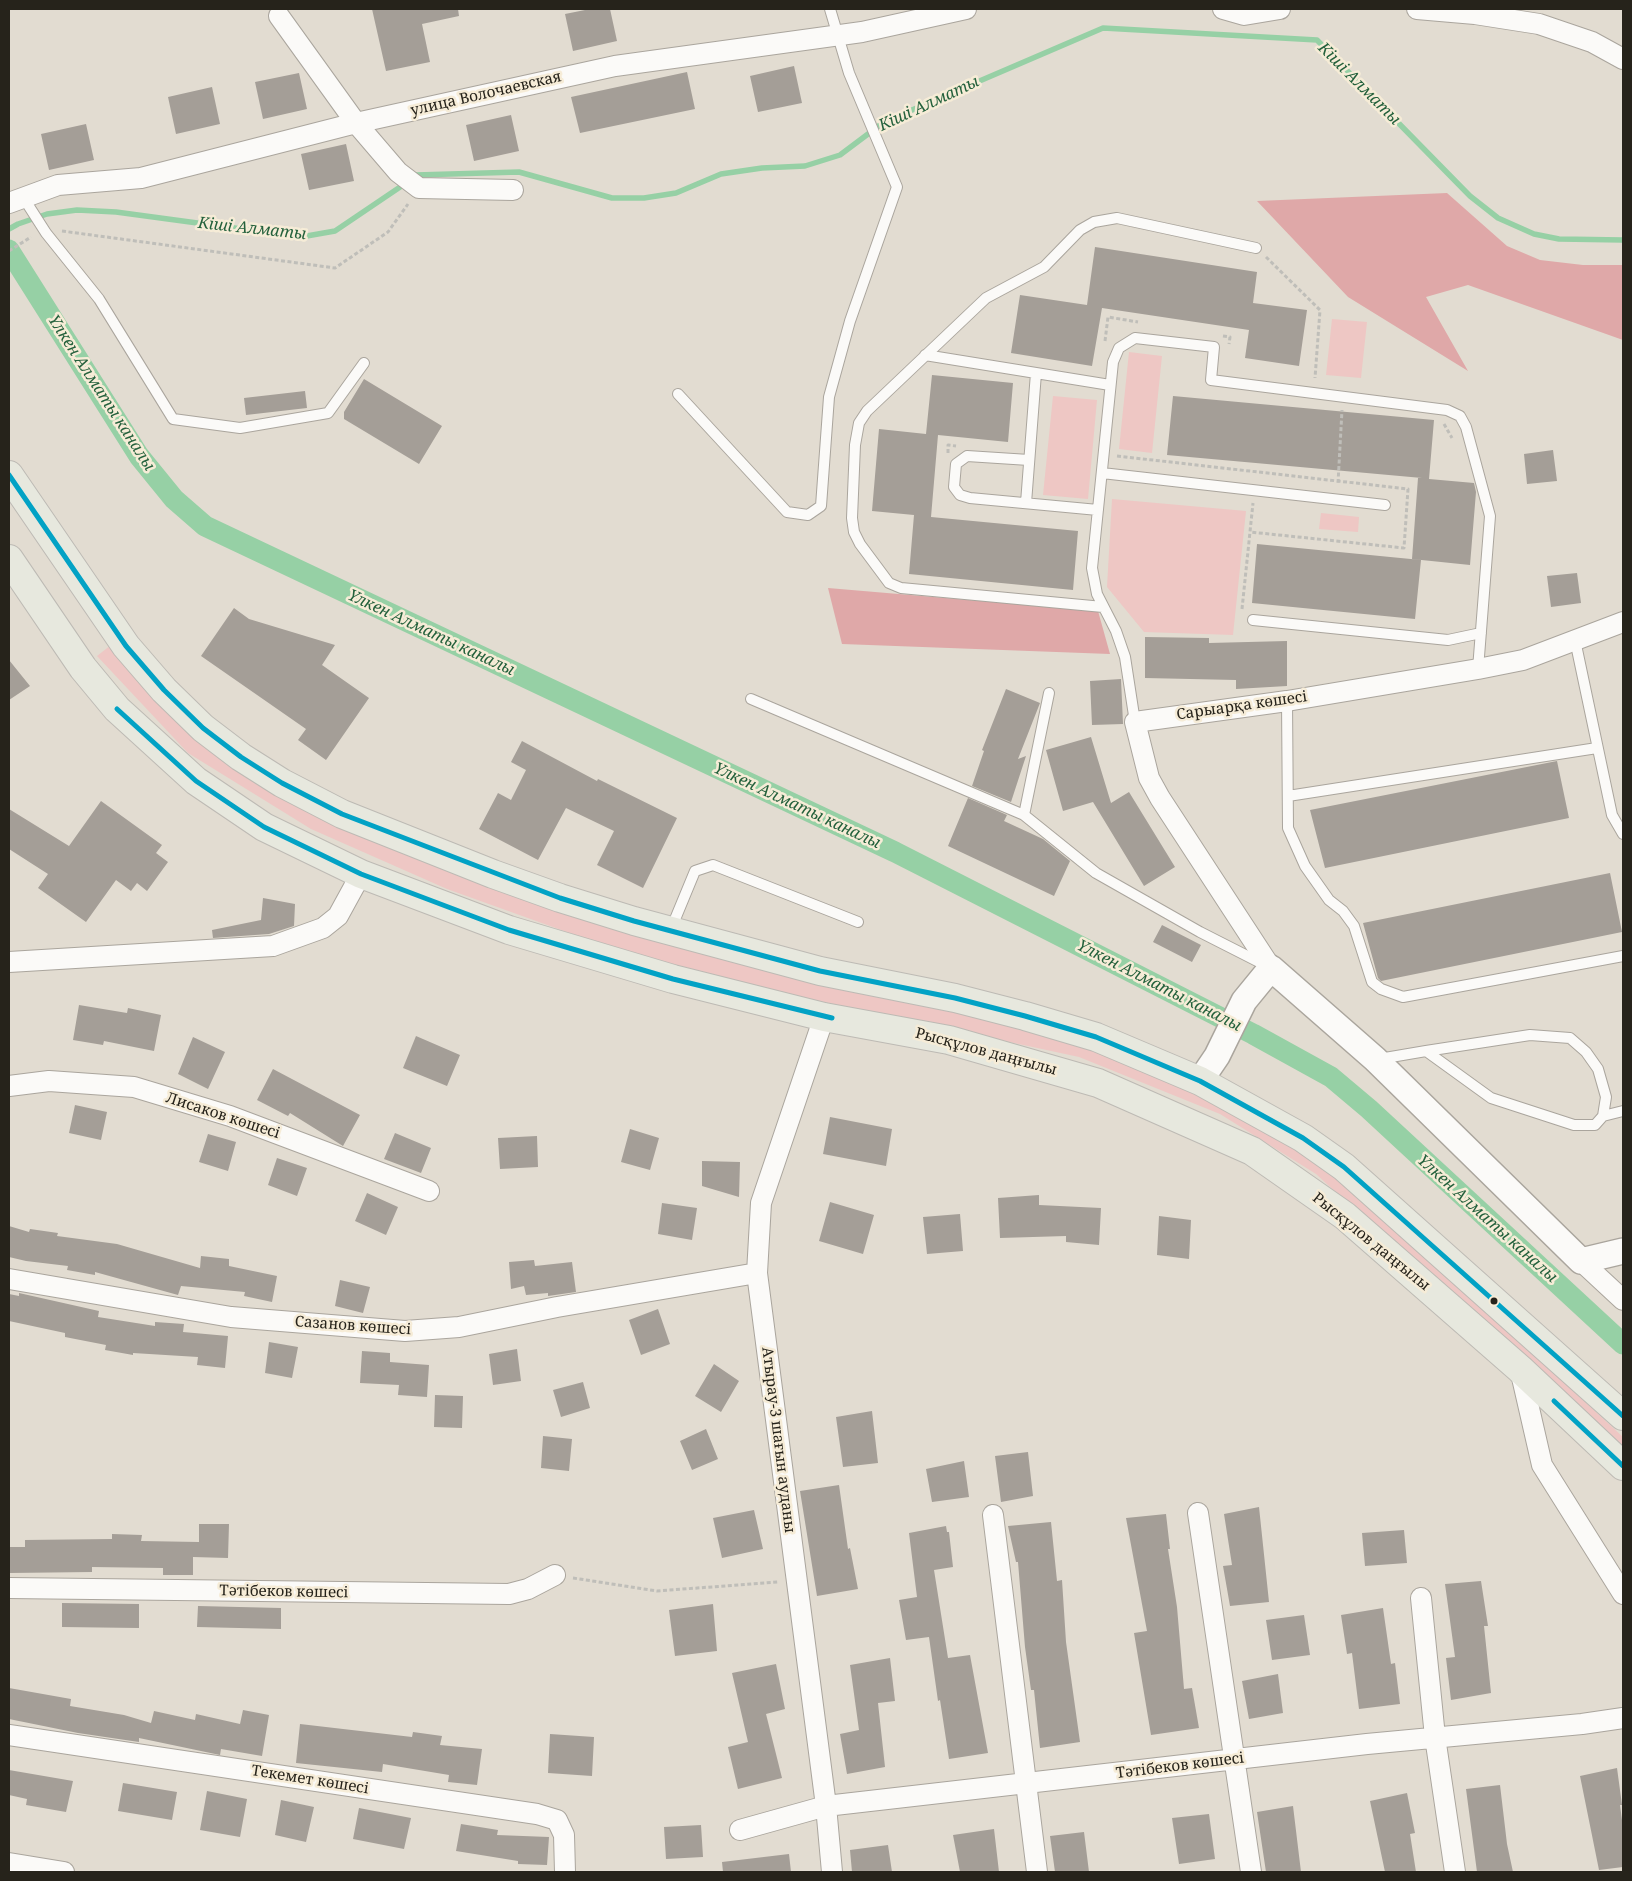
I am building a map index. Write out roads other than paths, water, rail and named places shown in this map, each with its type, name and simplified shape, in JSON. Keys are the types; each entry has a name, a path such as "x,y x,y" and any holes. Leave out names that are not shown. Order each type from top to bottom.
{"main road":[{"path":"9,475 19,501 126,646 164,690 203,728 241,757 311,799 494,874 560,898 820,971 955,998 1025,1016 1096,1037 1200,1081 1303,1138 1344,1167 1623,1416"},
{"name":"Рысқұлов даңғылы","path":"9,559 17,585 117,709 196,781 264,827 361,874 509,930 673,980 824,1017 949,1040 1098,1082 1252,1151 1345,1216 1520,1369 1623,1466"}],"street":[{"name":"улица Волочаевская","path":"18,202 58,185 141,178 356,123 615,66 862,32 966,9"},
{"path":"1223,9 1244,15 1280,9"},
{"path":"1417,9 1475,14 1539,24 1592,42 1623,59"},
{"path":"279,16 356,123 398,172 419,188 513,190"},
{"name":"Сарыарқа көшесі","path":"1135,722 1287,701 1523,660 1623,622"},
{"path":"1135,722 1149,778 1160,798 1271,968 1375,1059 1623,1300"},
{"path":"9,962 273,946 323,928 338,916 361,874"},
{"path":"1200,1081 1217,1056 1244,1001 1271,968"},
{"name":"Атырау-3 шағын ауданы","path":"824,1017 761,1203 756,1273 826,1806 832,1872"},
{"name":"Лисаков көшесі","path":"9,1086 49,1081 134,1087 230,1116 429,1191"},
{"path":"1582,1261 1623,1251"},
{"name":"Сазанов көшесі","path":"9,1280 231,1317 406,1331 460,1327 557,1307 756,1273"},
{"path":"1520,1369 1542,1466 1623,1594"},
{"path":"1198,1513 1251,1872"},
{"path":"993,1515 1037,1872"},
{"name":"Тәтібеков көшесі","path":"9,1588 508,1594 528,1588 555,1575"},
{"path":"1421,1598 1435,1737 1455,1872"},
{"name":"Тәтібеков көшесі","path":"740,1830 826,1806 1435,1737 1623,1718"},
{"name":"Текемет көшесі","path":"9,1735 537,1814 557,1820 564,1835 565,1872"},
{"path":"9,1863 64,1872"}],"lane":[{"path":"678,394 787,512 808,515 821,506 829,397 850,321 897,187 849,73 830,9"},
{"path":"18,202 43,228 99,299 173,419 240,428 328,413 364,363"},
{"path":"1103,607 901,588 889,583 882,576 854,532 852,518 856,434 867,411 986,298 1044,267 1080,230 1094,222 1117,218 1256,248"},
{"path":"1135,722 1121,642 1103,607 1094,584 1092,568 1113,362 1119,348 1135,338 1214,347 1211,380 1447,410 1460,416 1464,421 1490,516 1478,669"},
{"path":"926,356 1110,385"},
{"path":"1026,504 1036,373"},
{"path":"1029,460 967,456 959,461 954,470 954,487 964,497 1098,510"},
{"path":"1102,473 1385,505"},
{"path":"1253,620 1448,640 1481,633"},
{"path":"1575,640 1612,815 1623,834"},
{"path":"1024,816 1049,693"},
{"path":"751,699 1024,816 1096,873 1200,932 1271,968"},
{"path":"1287,701 1288,828 1305,866 1329,900 1343,912 1354,926 1372,982 1381,989 1403,996 1623,956"},
{"path":"1288,796 1597,748"},
{"path":"670,930 695,872 713,865 858,922"},
{"path":"1375,1059 1426,1051 1530,1035 1570,1038 1586,1052 1598,1069 1606,1097 1603,1116 1595,1125 1574,1125 1491,1098 1426,1051"},
{"path":"1603,1116 1623,1111"}],"waterway":[{"name":"Кіші Алматы","path":"413,177 416,175 519,172 612,198 644,198 676,193 721,174 762,168 805,166 840,155 884,122 1103,28 1317,40 1470,196 1498,218 1534,234 1559,239 1623,240"},
{"name":"Кіші Алматы","path":"9,229 47,214 77,210 116,212 301,237 335,231 406,183"},
{"name":"Үлкен Алматы каналы","path":"9,250 139,456 174,499 205,526 895,852 1253,1034 1331,1077 1369,1109 1623,1344"}]}
